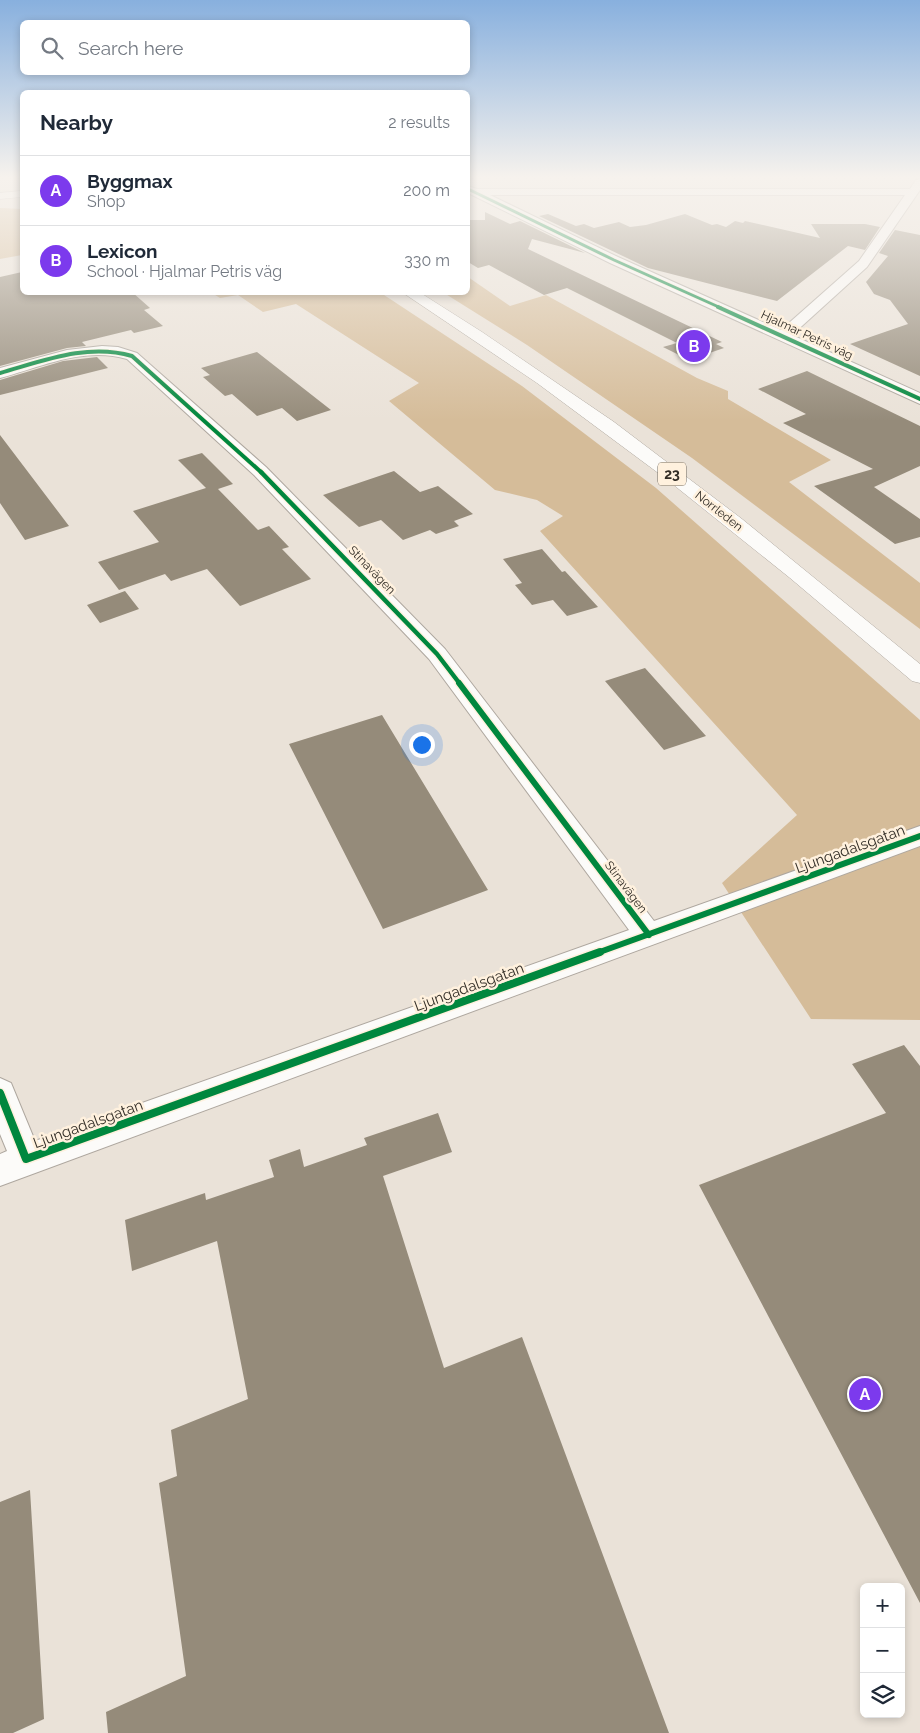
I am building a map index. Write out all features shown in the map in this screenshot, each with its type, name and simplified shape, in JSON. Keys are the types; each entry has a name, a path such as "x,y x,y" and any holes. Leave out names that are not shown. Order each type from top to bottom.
{"highway":[{"name":"Norrleden","path":"414,295 488,342 625,439 741,528 920,676"},
{"name":"Norrleden","path":"429,295 510,347 637,435 754,523 920,658"}],"street":[{"name":"Hjalmar Petris väg","path":"612,259 920,399"},
{"path":"783,336 867,259"},
{"name":"Stinavägen","path":"0,372 87,351 119,350 132,356 260,471 437,654 649,935"},
{"name":"Ljungadalsgatan","path":"13,1165 920,836"},
{"path":"0,1093 13,1165"}],"shaded area":[{"path":"470,278 510,306 546,295 697,378 728,391 728,399 831,460 789,482 920,583 920,629 692,458 527,345 447,295 470,295"},
{"path":"215,295 238,295 220,298"},
{"path":"238,295 384,295 522,386 656,488 920,720 920,1020 811,1019 722,883 797,815 540,531 563,516 537,500 495,490 389,401 419,383 296,304 263,312"}],"building":[{"path":"470,259 549,259 722,342 716,344 724,348 689,360 663,347 677,343 567,288 544,295 489,265 478,268 470,263"},
{"path":"629,259 831,259 777,301 648,268"},
{"path":"886,259 920,259 920,376 850,344 908,324 890,300 874,294 866,282"},
{"path":"20,272 20,295 135,295 150,308 144,310 163,326 134,333 131,330 82,342 86,346 67,348 0,366 0,277"},
{"path":"257,352 331,410 297,421 282,408 257,416 232,394 225,396 203,377 210,375 201,368"},
{"path":"97,357 108,368 0,395 0,380 63,361"},
{"path":"807,371 920,426 920,466 874,487 920,519 920,537 895,544 814,486 873,469 783,423 806,414 758,389"},
{"path":"0,435 69,526 25,540 0,503"},
{"path":"202,453 233,484 218,489 258,530 269,526 289,547 282,549 311,579 240,606 207,569 171,581 165,574 119,590 98,562 159,542 133,511 206,488 178,460"},
{"path":"394,471 420,492 438,486 473,514 454,521 459,526 436,534 430,530 403,540 381,520 359,527 323,495"},
{"path":"542,549 562,572 565,571 598,607 567,616 553,600 532,605 515,585 522,583 503,559"},
{"path":"125,591 139,609 100,623 87,605"},
{"path":"645,668 706,736 664,750 605,681"},
{"path":"382,715 488,890 383,929 289,744"},
{"path":"904,1045 920,1066 920,1603 699,1185 886,1113 852,1064"},
{"path":"438,1113 452,1152 383,1176 444,1368 522,1337 669,1733 108,1733 106,1712 186,1676 159,1483 177,1476 171,1430 248,1399 217,1241 132,1271 125,1220 205,1193 206,1200 274,1177 269,1160 300,1149 304,1167 367,1145 364,1138"},
{"path":"30,1490 44,1719 13,1733 0,1733 0,1502"}],"cycle path":[{"path":"612,259 920,399"},
{"path":"0,373 49,359 84,352 102,350 132,356 260,471 437,654 649,935"},
{"path":"0,1093 26,1159 920,836"}],"place":[{"name":"Lexicon","path":"694,346"},
{"name":"Byggmax","path":"865,1394"}]}
